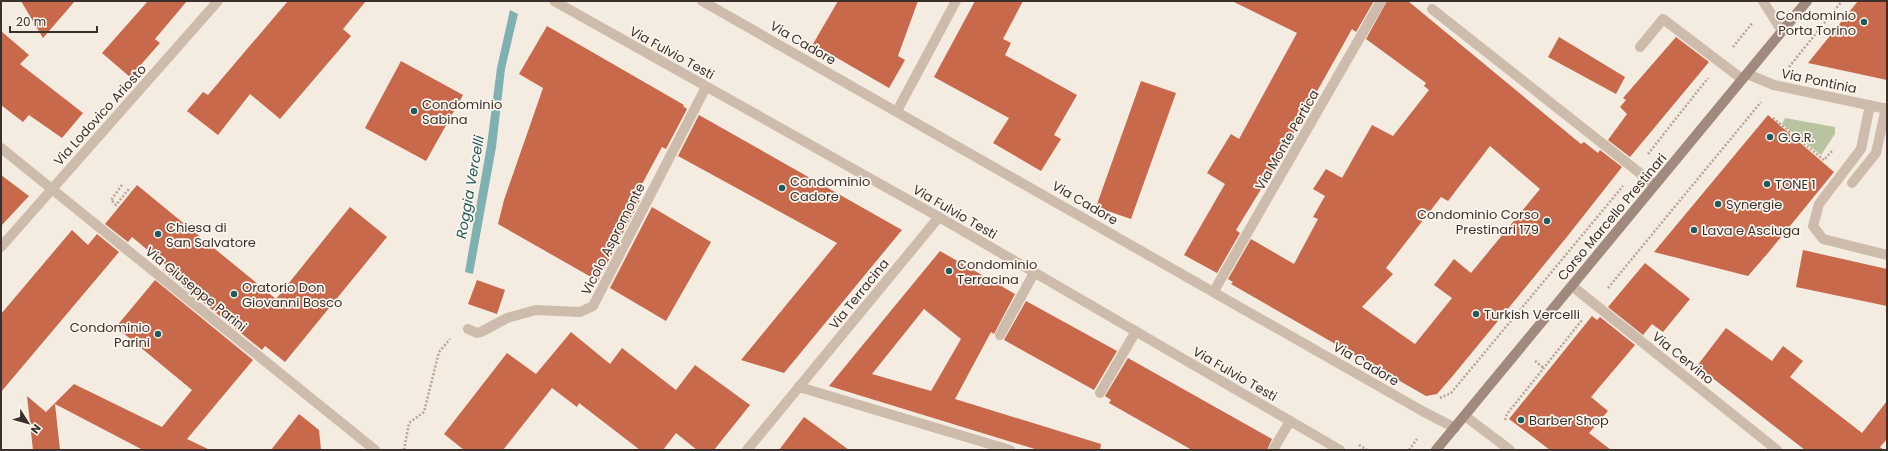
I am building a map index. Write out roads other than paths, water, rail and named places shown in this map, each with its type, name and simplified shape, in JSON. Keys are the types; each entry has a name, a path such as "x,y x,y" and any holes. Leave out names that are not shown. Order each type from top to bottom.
{"main road":[{"name":"Corso Marcello Prestinari","path":"1436,450 1807,1"}],"street":[{"name":"Via Lodovico Ariosto","path":"1,247 218,1"},
{"name":"Via Fulvio Testi","path":"554,1 939,217 1340,450"},
{"name":"Via Cadore","path":"702,1 1214,291 1424,412 1455,428"},
{"path":"897,111 956,1"},
{"name":"Via Monte Pertica","path":"1214,291 1381,1"},
{"path":"1763,1 1782,31"},
{"path":"1432,9 1655,185"},
{"name":"Via Pontinia","path":"1640,48 1663,19 1721,63 1745,77 1774,85 1886,109"},
{"name":"Vicolo Aspromonte","path":"468,329 477,333 507,318 536,310 580,312 593,306 706,87"},
{"path":"1870,105 1861,149 1819,204 1813,226 1823,240 1887,255"},
{"path":"1852,183 1876,153 1886,109"},
{"name":"Via Giuseppe Parini","path":"1,148 375,450"},
{"name":"Via Terracina","path":"747,450 939,217"},
{"path":"1000,335 1034,273"},
{"name":"Via Cervino","path":"1572,286 1777,450"},
{"path":"1100,393 1136,331"},
{"path":"799,387 1010,450"},
{"path":"1465,416 1510,450"},
{"path":"1273,450 1290,421"}],"water":[{"path":"510,10 518,14 505,69 496,147 473,274 465,272 487,145 497,68"}],"place":[{"name":"Condominio Porta Torino","path":"1864,22"},
{"name":"Condominio Sabina","path":"414,111"},
{"name":"G.G.R.","path":"1770,137"},
{"name":"TONE 1","path":"1767,184"},
{"name":"Condominio Cadore","path":"782,188"},
{"name":"Synergie","path":"1718,204"},
{"name":"Condominio Corso Prestinari 179","path":"1547,221"},
{"name":"Lava e Asciuga","path":"1694,230"},
{"name":"Chiesa di San Salvatore","path":"158,234"},
{"name":"Condominio Terracina","path":"949,271"},
{"name":"Oratorio Don Giovanni Bosco","path":"234,294"},
{"name":"Turkish Vercelli","path":"1476,314"},
{"name":"Condominio Parini","path":"158,334"},
{"name":"Barber Shop","path":"1521,420"}],"water label":[{"name":"Roggia Vercelli","path":"470,187"}]}
